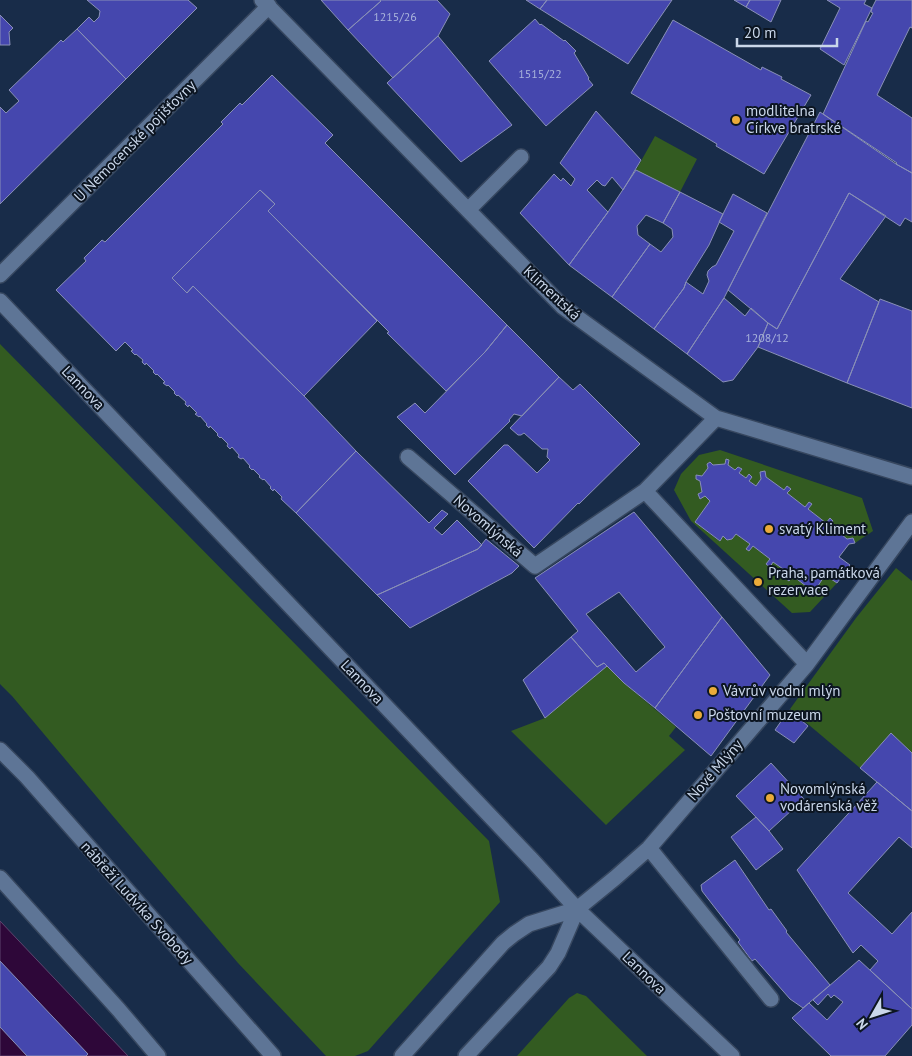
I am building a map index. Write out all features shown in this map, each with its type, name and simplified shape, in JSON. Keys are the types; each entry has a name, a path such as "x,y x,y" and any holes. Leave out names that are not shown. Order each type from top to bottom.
{"street":[{"name":"Klimentská","path":"266,3 563,307 716,418 912,477"},
{"name":"U Nemocenské pojišťovny","path":"0,275 266,3"},
{"path":"468,210 521,157"},
{"name":"Lannova","path":"0,300 577,909 727,1053"},
{"name":"Novomlýnská","path":"408,457 534,566 645,491 716,418"},
{"path":"645,491 807,664"},
{"name":"Nové Mlýny","path":"402,1056 503,943 529,924 577,909 649,848 807,664 912,522"},
{"name":"nábřeží Ludvíka Svobody","path":"0,750 274,1056"},
{"path":"649,848 771,999"},
{"path":"0,878 158,1056"},
{"name":"Nové Mlýny","path":"466,1056 549,967 558,953 577,909"}],"green space":[{"path":"655,136 697,159 680,192 636,170"},
{"path":"0,344 489,841 500,902 368,1051 355,1056 326,1056 238,963 0,684"},
{"path":"720,450 862,498 873,531 855,543 853,538 847,539 830,525 833,521 830,518 826,523 808,509 812,504 809,502 805,507 787,493 791,489 787,486 784,490 766,477 765,471 760,472 761,479 756,486 739,473 742,470 738,467 735,470 728,465 729,460 726,460 725,464 713,465 710,462 707,464 708,468 702,476 696,475 696,479 700,481 702,492 698,494 705,496 710,501 695,522 719,541 723,536 727,540 732,539 736,534 750,544 746,549 749,551 753,546 770,559 766,564 770,567 773,562 789,573 785,578 789,581 793,576 811,590 812,595 816,595 816,589 825,575 837,583 810,612 792,613 691,521 674,490 681,474 699,455"},
{"path":"896,568 912,581 912,753 891,733 860,768 790,709 856,618"},
{"path":"607,666 676,727 669,736 685,750 606,825 511,731 545,718"},
{"path":"577,993 586,996 647,1056 517,1056 569,998"}],"shaded area":[{"path":"0,921 128,1056 0,1056"}],"building":[{"path":"87,0 188,0 197,8 126,79 77,29 89,17 94,22 99,17 100,11"},
{"path":"321,0 380,0 381,1 348,30"},
{"path":"380,0 437,0 450,14 438,36 393,78 348,30"},
{"path":"526,0 547,0 540,9"},
{"path":"547,0 672,0 628,64 540,9"},
{"path":"734,0 750,0 746,7"},
{"path":"750,0 781,0 771,22 746,7"},
{"path":"827,0 866,0 864,4 872,8 844,65 820,49 840,8"},
{"path":"876,0 912,0 912,28 910,27 877,95 912,118 912,173 823,114 866,21 868,22 873,13 871,12"},
{"path":"0,15 13,28 9,32 10,45 0,45"},
{"path":"535,19 540,25 565,40 576,51 574,53 593,85 546,126 489,61"},
{"name":"modlitelna Církve bratrské","path":"673,20 761,70 762,67 782,77 781,79 811,95 764,174 631,93"},
{"path":"77,29 126,79 0,204 0,107 6,113 19,101 9,90 61,40 63,42"},
{"path":"438,36 512,125 461,162 387,83"},
{"path":"272,75 333,135 325,143 507,325 485,352 446,391 268,211 275,204 260,190 172,278 187,293 193,286 304,396 356,451 296,513 281,499 282,497 274,489 273,491 270,488 264,479 259,477 249,467 243,458 238,457 239,455 232,447 230,449 227,446 228,444 210,426 209,428 206,425 200,416 195,414 197,413 189,405 188,407 185,404 186,402 177,396 146,363 145,365 142,362 143,360 131,351 133,350 125,342 116,351 56,290 86,261 84,258 102,240 105,242 223,124 221,122 240,103 242,105"},
{"path":"596,111 641,160 623,190 612,177 605,186 597,180 587,190 608,212 569,265 520,213 554,174 561,181 563,178 571,186 575,179 560,163"},
{"path":"820,112 912,173 912,222 905,218 900,226 849,193 777,329 728,290"},
{"path":"636,170 680,192 663,223 646,215 637,226 638,235 650,244 612,297 569,265"},
{"path":"260,190 275,204 268,211 377,321 304,396 193,286 187,293 172,278"},
{"path":"680,192 723,214 709,245 684,288 654,329 612,297 650,244 661,252 673,237 672,229 663,223"},
{"path":"849,193 886,216 840,279 879,302 847,383 758,347 768,323 777,329"},
{"path":"733,194 767,213 724,298 687,354 654,329 684,288 686,282 703,294 709,281 708,271 716,265 734,231 719,222"},
{"path":"724,298 745,316 751,308 768,323 758,347 733,380 723,382 687,354"},
{"path":"880,299 912,311 912,408 847,383"},
{"path":"507,325 559,377 522,416 514,414 510,421 455,475 397,417 415,403 425,413 485,352"},
{"path":"559,377 573,390 580,384 640,444 534,548 468,481 504,445 508,445 537,473 550,460 547,457 548,449 542,449 524,433 518,435 510,428"},
{"path":"356,451 429,523 442,510 448,514 434,528 442,535 457,520 482,545 478,549 377,595 296,513"},
{"name":"svatý Kliment","path":"726,459 729,460 728,465 735,470 738,467 742,469 739,473 746,478 749,474 752,477 749,481 756,486 761,479 760,472 765,471 766,477 784,490 787,486 791,489 787,493 805,507 809,502 812,504 808,509 826,523 830,518 833,521 830,525 847,539 853,538 855,543 849,544 839,557 850,565 837,583 825,575 816,589 816,595 812,595 811,590 793,576 789,581 785,578 789,573 773,562 770,567 766,564 770,559 753,546 749,551 746,549 750,544 736,534 732,539 727,540 723,536 720,541 695,522 710,501 705,496 700,499 698,494 702,492 700,481 696,479 696,475 702,476 708,468 707,464 710,462 713,465 725,464"},
{"path":"634,512 722,617 655,708 624,683 604,663 597,667 571,637 578,631 535,578","holes":["619,592 665,647 636,672 586,614"]},
{"path":"486,539 519,566 512,573 410,628 377,595 478,549"},
{"name":"Vávrův vodní mlýn","path":"722,617 770,675 711,756 655,708"},
{"path":"571,637 597,667 604,663 607,666 545,718 523,680"},
{"path":"789,710 808,726 794,743 775,730"},
{"path":"891,733 912,753 912,811 860,768"},
{"name":"Novomlýnská vodárenská věž","path":"771,763 804,799 769,831 736,796"},
{"path":"877,782 912,811 912,848 899,837 848,893 892,934 912,912 912,1009 870,970 878,961 861,945 853,953 797,870"},
{"path":"756,817 783,849 756,870 731,837"},
{"path":"735,860 769,910 771,909 786,932 830,985 803,1008 790,999 755,959 752,961 738,942 740,940 702,891 701,885"},
{"path":"859,960 912,1009 912,1025 885,1056 831,1056 792,1018 809,1003 827,1020 843,1002 834,995 831,998 828,994 818,1005 813,1000"},
{"path":"0,961 88,1054 86,1056 27,1056 0,1027"}],"place":[{"name":"modlitelna Církve bratrské","path":"736,120"},
{"name":"svatý Kliment","path":"769,529"},
{"name":"Praha, památková rezervace","path":"758,582"},
{"name":"Vávrův vodní mlýn","path":"713,691"},
{"name":"Poštovní muzeum","path":"698,715"},
{"name":"Novomlýnská vodárenská věž","path":"770,798"}]}
